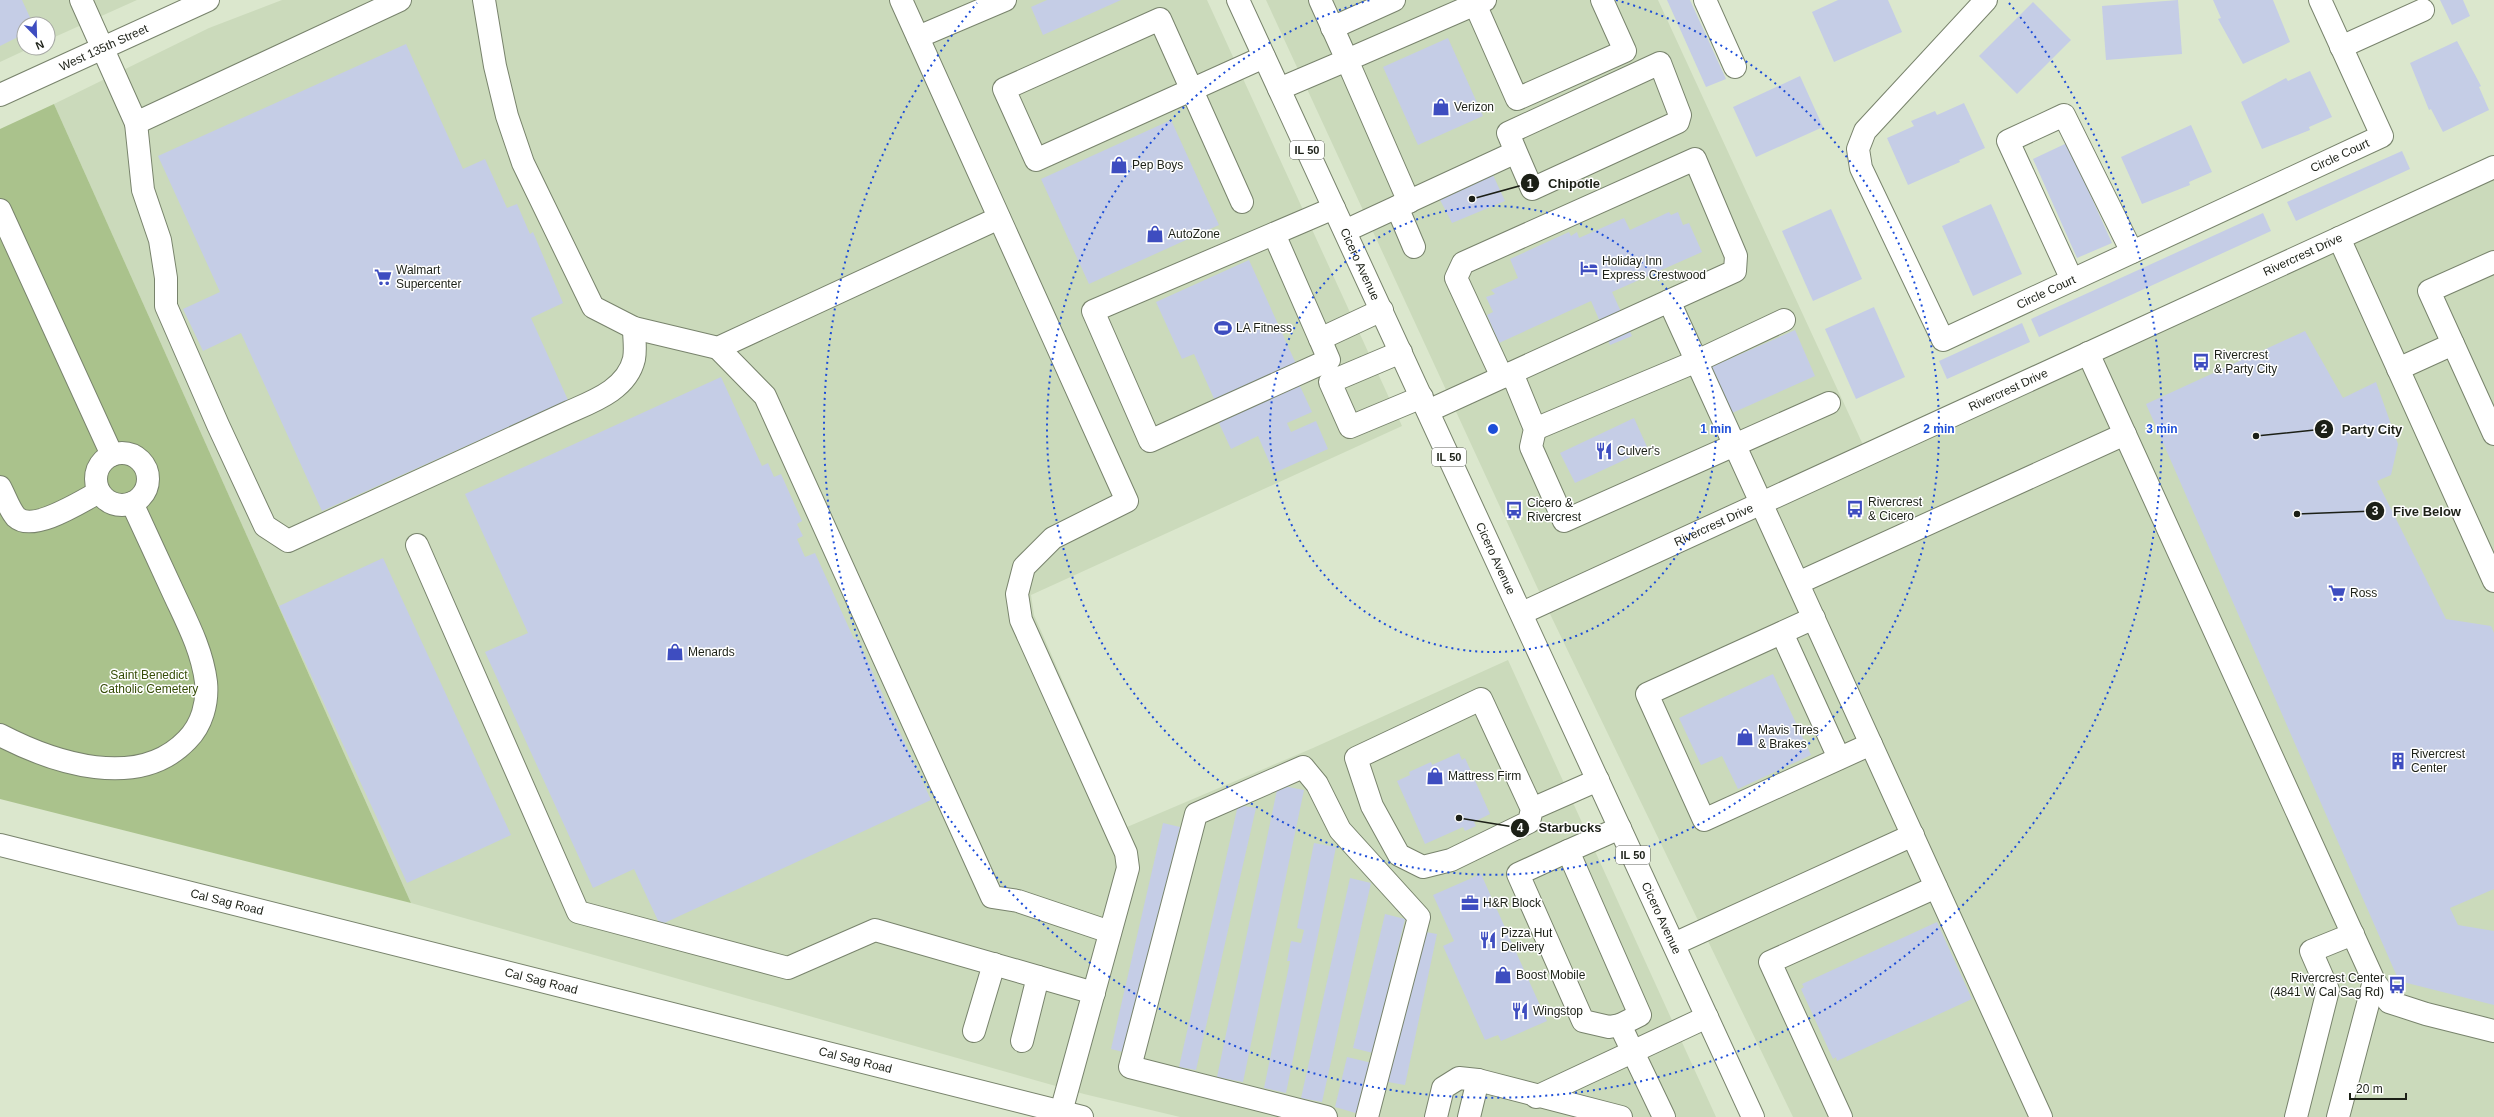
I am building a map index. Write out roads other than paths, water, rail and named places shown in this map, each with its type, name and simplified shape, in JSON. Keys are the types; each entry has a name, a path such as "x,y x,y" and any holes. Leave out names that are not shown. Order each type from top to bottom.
{"street":[{"path":"81,0 136,123 142,190 160,240 166,278 166,306 218,425 265,526 288,541 581,407 614,389 626,377 634,359 634,328"},
{"name":"West 135th Street","path":"0,95 208,0"},
{"path":"136,123 400,0"},
{"path":"484,0 495,66 508,116 523,162 593,308 634,328 718,348 765,396 992,897 1018,901 1110,932"},
{"path":"901,0 1127,501 1053,538 1024,567 1017,594 1021,620 1126,853 1128,868 1061,1112"},
{"name":"Cicero Avenue","path":"1238,0 1522,613 1753,1117"},
{"path":"1320,0 1347,60 1403,205 1414,247"},
{"path":"1332,28 1394,0"},
{"path":"1279,89 1482,1 1517,99 1625,52 1602,0"},
{"path":"1705,0 1735,67"},
{"name":"Circle Court","path":"1986,0 1865,131 1858,150 1861,168 1943,340 2382,136 2320,0"},
{"path":"918,37 998,1"},
{"path":"2341,47 2423,10"},
{"path":"1242,202 1192,90 1160,19 1004,90 1036,160 1192,90 1264,57"},
{"path":"1660,64 1680,115 1678,122 1532,189 1516,152 1508,133 1660,64"},
{"path":"2072,280 2008,141 2064,115 2132,252"},
{"path":"1345,231 1516,152"},
{"path":"1401,352 1330,382 1350,427 1425,404 1507,375 1735,271 1736,256 1695,159 1463,263 1456,278 1507,375 1535,429 1531,447 1564,521 1829,403"},
{"name":"Rivercrest Drive","path":"1522,613 2494,167"},
{"path":"1274,234 1329,360 1150,441 1093,311 1334,208"},
{"path":"0,210 112,455"},
{"path":"718,348 999,218"},
{"path":"2339,238 2494,581"},
{"path":"2494,262 2429,291 2494,434"},
{"path":"1670,301 2041,1117"},
{"path":"1320,339 1382,310"},
{"path":"1535,429 1697,361 1784,320"},
{"path":"2398,369 2453,344"},
{"path":"2088,353 2374,981 2390,1002 2426,1014 2494,1031"},
{"path":"1798,583 2125,434"},
{"path":"130,454 140,460 145,467 147,485 144,493 132,503 113,504 99,492 96,480 97,470 101,464 112,455 130,454"},
{"path":"0,487 17,517 29,523 46,518 99,492"},
{"path":"0,735 52,756 98,768 127,769 148,765 165,758 192,735 201,720 205,705 206,683 196,642 132,503"},
{"path":"417,545 578,912 788,968 875,930 1094,993"},
{"path":"1814,618 1647,694 1650,701 1704,820 1871,744"},
{"path":"1782,633 1839,758"},
{"path":"1532,809 1481,699 1356,758 1365,784 1380,795 1394,826 1404,840 1422,851 1435,852 1598,780"},
{"path":"1326,1117 1130,1067 1196,814 1303,767 1317,784 1340,830 1420,917 1367,1117"},
{"path":"1568,851 1640,1015 1620,1025 1609,1027 1583,1020 1518,874 1568,851 1620,828"},
{"path":"1674,944 1913,835"},
{"name":"Cal Sag Road","path":"0,844 1082,1117"},
{"path":"1841,1117 1770,962 1936,887"},
{"path":"2296,1117 2328,990 2311,951 2353,934"},
{"path":"974,1031 994,964"},
{"path":"1022,1041 1038,977"},
{"path":"2338,1117 2374,981"},
{"path":"1536,1097 1707,1017"},
{"path":"1620,1025 1634,1051 1664,1117"},
{"path":"1436,1117 1443,1088 1449,1082 1459,1078 1478,1080 1536,1097 1621,1117"},
{"path":"1469,1117 1478,1080"}],"place":[{"name":"Verizon","path":"1441,107"},
{"name":"Pep Boys","path":"1119,165"},
{"name":"Chipotle","path":"1472,199"},
{"name":"AutoZone","path":"1155,234"},
{"name":"Holiday Inn Express Crestwood","path":"1589,268"},
{"name":"Walmart Supercenter","path":"383,277"},
{"name":"LA Fitness","path":"1223,328"},
{"name":"Rivercrest & Party City","path":"2201,362"},
{"name":"Party City","path":"2256,436"},
{"name":"Culver's","path":"1604,451"},
{"name":"Rivercrest & Cicero","path":"1855,509"},
{"name":"Cicero & Rivercrest","path":"1514,510"},
{"name":"Five Below","path":"2297,514"},
{"name":"Ross","path":"2337,593"},
{"name":"Menards","path":"675,652"},
{"name":"Mavis Tires & Brakes","path":"1745,737"},
{"name":"Rivercrest Center","path":"2398,761"},
{"name":"Mattress Firm","path":"1435,776"},
{"name":"Starbucks","path":"1459,818"},
{"name":"H&R Block","path":"1470,903"},
{"name":"Pizza Hut Delivery","path":"1488,940"},
{"name":"Boost Mobile","path":"1503,975"},
{"name":"Rivercrest Center (4841 W Cal Sag Rd)","path":"2397,985"},
{"name":"Wingstop","path":"1520,1011"}],"park label":[{"name":"Saint Benedict Catholic Cemetery","path":"149,682"}]}
